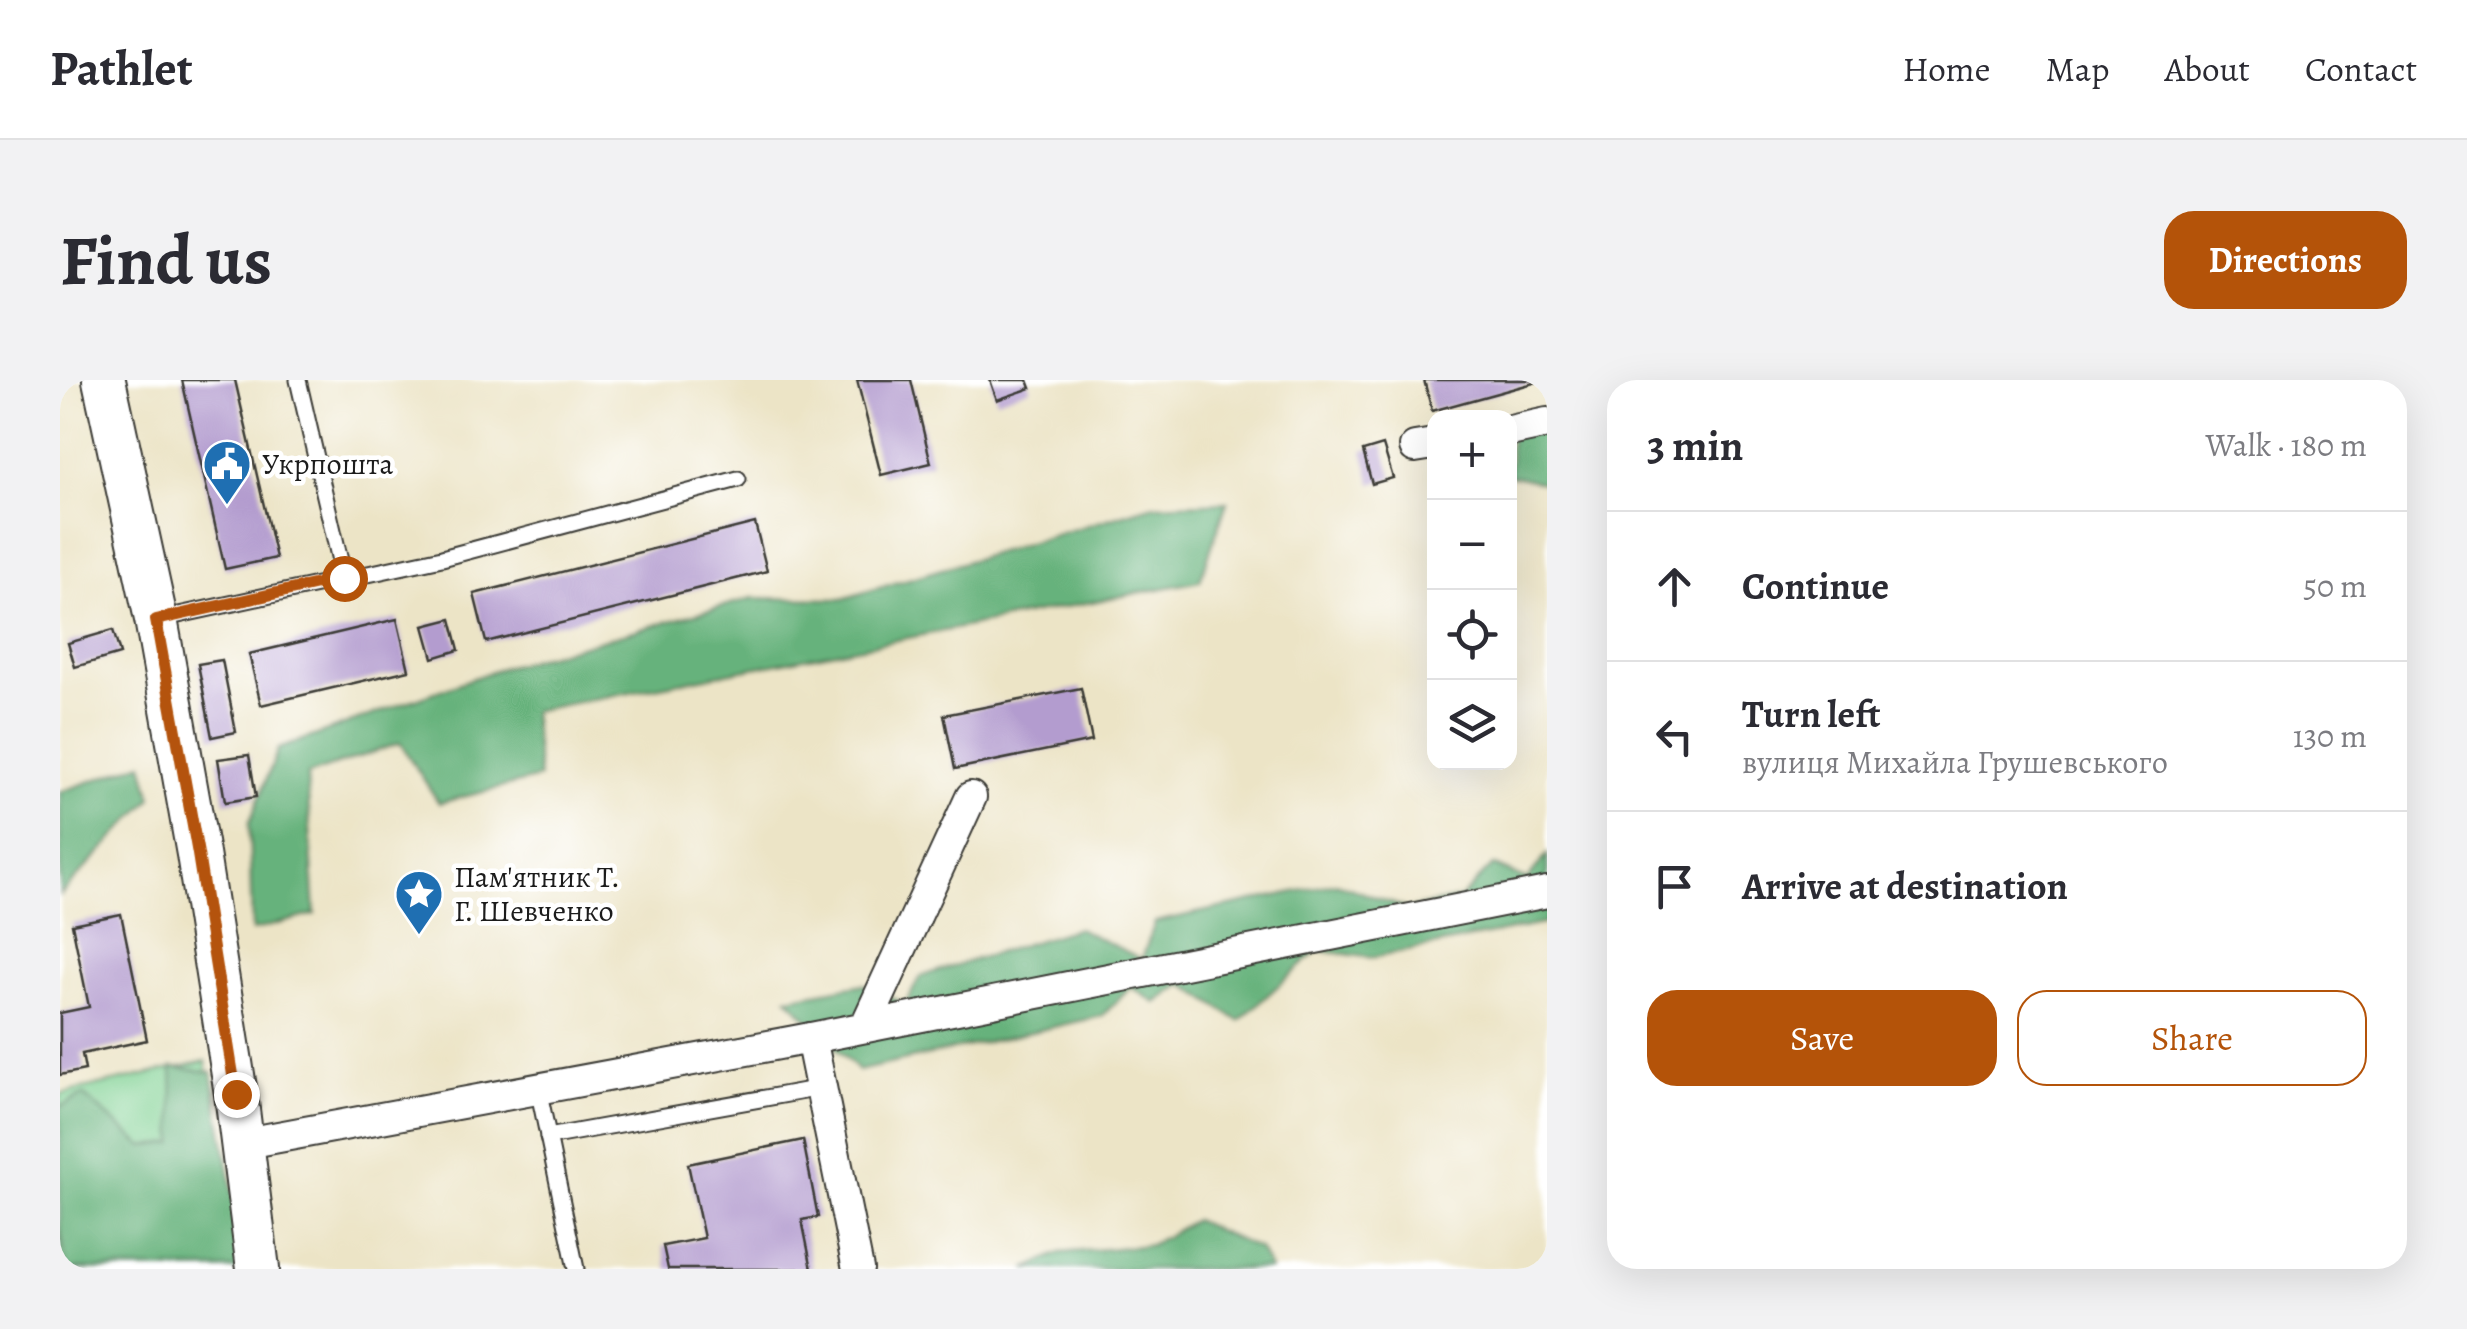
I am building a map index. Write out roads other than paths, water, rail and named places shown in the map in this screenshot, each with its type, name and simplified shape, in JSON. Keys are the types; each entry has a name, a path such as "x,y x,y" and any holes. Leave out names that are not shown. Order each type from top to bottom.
{"street":[{"path":"104,380 156,620 198,854 236,1094 258,1269"},
{"path":"1517,429 1547,423"},
{"path":"865,1027 970,797"},
{"path":"241,1144 811,1038 1547,892"},
{"path":"811,1038 858,1269"}],"lane":[{"path":"298,380 344,578"},
{"path":"156,620 442,558 738,479"},
{"path":"538,1088 576,1269"},
{"path":"548,1137 821,1088"}],"place":[{"name":"Укрпошта","path":"227,506"},
{"name":"Пам'ятник Т. Г. Шевченко","path":"419,936"}]}
